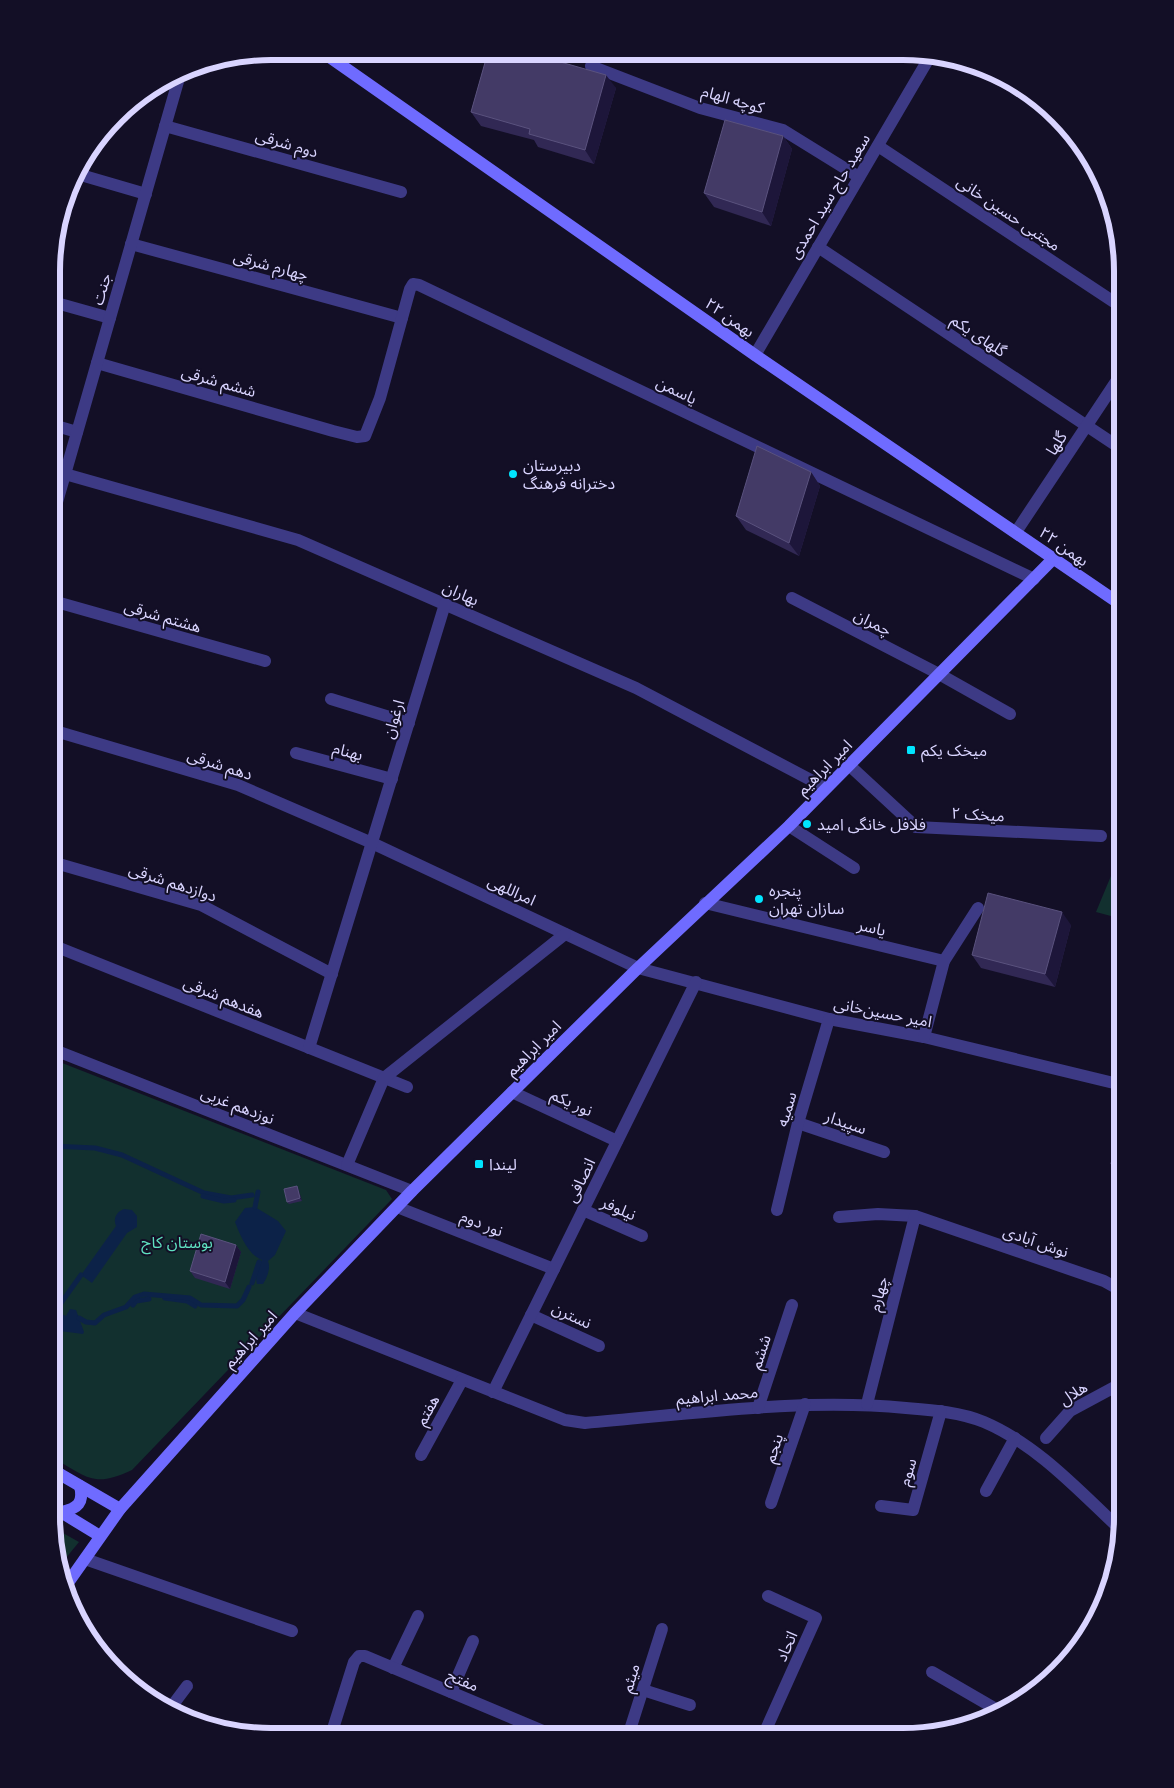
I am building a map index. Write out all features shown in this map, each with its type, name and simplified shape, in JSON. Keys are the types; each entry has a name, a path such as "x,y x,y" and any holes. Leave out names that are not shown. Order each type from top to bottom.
{"main road":[{"name":"۲۲ بهمن","path":"334,60 755,355 1114,600"},
{"name":"امیر ابراهیم","path":"69,1580 120,1509 295,1314 412,1191 638,968 789,826 1053,559"},
{"path":"60,1474 120,1509"},
{"path":"60,1509 73,1510 80,1504 83,1496 80,1486"},
{"path":"60,1511 100,1536"}],"street":[{"name":"سعید حاج سید احمدی","path":"755,355 927,61"},
{"name":"کوچه الهام","path":"591,66 700,108 783,130 859,177"},
{"name":"جنت","path":"60,489 146,194 175,83"},
{"name":"دوم شرقی","path":"165,126 401,192"},
{"name":"مجتبی حسین خانی","path":"878,146 1114,302"},
{"path":"83,176 146,194"},
{"name":"چهارم شرقی","path":"131,244 402,318"},
{"name":"گلهای یکم","path":"818,247 1114,444"},
{"name":"یاسمن","path":"380,398 410,289 413,284 419,285 1034,579"},
{"path":"60,304 110,318"},
{"name":"ششم شرقی","path":"97,363 357,437 365,436 370,429 380,398"},
{"name":"گلها","path":"1016,532 1114,384"},
{"path":"60,427 77,432"},
{"name":"بهاران","path":"64,474 298,540 636,688 826,788"},
{"name":"چمران","path":"792,598 940,674 1010,714"},
{"name":"هشتم شرقی","path":"60,603 265,662"},
{"name":"ارغوان","path":"309,1048 445,604"},
{"path":"331,699 409,723"},
{"name":"دهم شرقی","path":"60,732 238,785 372,843"},
{"name":"بهنام","path":"296,753 392,779"},
{"name":"میخک ۲","path":"849,765 916,827 1101,836"},
{"path":"789,826 854,868"},
{"name":"امراللهی","path":"372,843 638,968"},
{"name":"دوازدهم شرقی","path":"60,864 201,905 332,974"},
{"name":"یاسر","path":"705,904 944,961"},
{"path":"924,1037 944,961 978,908"},
{"path":"347,1165 384,1078 565,934"},
{"name":"هفدهم شرقی","path":"60,949 407,1087"},
{"name":"امیر حسین‌خانی","path":"638,968 829,1019 924,1037 1114,1083"},
{"name":"انصافی","path":"493,1392 696,982"},
{"name":"سمیه","path":"777,1210 798,1122 829,1019"},
{"name":"نوزدهم غربی","path":"60,1053 412,1191"},
{"name":"نور یکم","path":"512,1092 617,1141"},
{"name":"سپیدار","path":"798,1122 884,1152"},
{"name":"نور دوم","path":"397,1207 554,1269"},
{"name":"نیلوفر","path":"583,1210 642,1236"},
{"path":"839,1217 878,1214 915,1216"},
{"name":"نوش آبادی","path":"915,1216 1104,1281 1114,1287"},
{"name":"چهارم","path":"867,1404 915,1216"},
{"name":"ششم","path":"758,1408 792,1306"},
{"name":"محمد ابراهیم","path":"295,1314 565,1420 585,1423 805,1404 867,1404 941,1411 982,1421 1015,1438 1050,1465 1114,1524"},
{"name":"نسترن","path":"531,1315 599,1346"},
{"name":"هفتم","path":"421,1455 462,1380"},
{"name":"هلال","path":"1046,1438 1070,1411 1114,1387"},
{"name":"پنجم","path":"771,1503 805,1404"},
{"name":"سوم","path":"881,1506 913,1510 941,1411"},
{"path":"986,1491 1015,1438"},
{"path":"85,1559 292,1630"},
{"name":"اتحاد","path":"767,1728 816,1618 768,1596"},
{"path":"393,1668 418,1616"},
{"name":"میثم","path":"631,1728 662,1629"},
{"path":"451,1692 473,1641"},
{"name":"مفتح","path":"333,1728 354,1662 359,1656 365,1656 536,1728"},
{"path":"932,1672 993,1707"},
{"path":"174,1704 187,1686"},
{"path":"643,1690 690,1705"}],"green space":[{"path":"1114,869 1114,917 1096,912"},
{"name":"بوستان کاج","path":"60,1062 386,1190 392,1199 132,1470 108,1479 90,1478 60,1462"},
{"path":"60,1531 79,1542 64,1560"}],"water":[{"path":"255,1207 278,1221 286,1231 275,1255 268,1261 268,1273 263,1284 257,1284 256,1278 262,1260 249,1249 235,1222 245,1208"},
{"path":"124,1209 132,1210 137,1216 137,1227 127,1233 92,1283 81,1275 116,1226 117,1214"},
{"path":"70,1309 76,1310 84,1332 83,1334 60,1331 60,1313 66,1316"}],"building":[{"path":"486,60 554,60 606,75 585,150 529,134 530,129 471,112"},
{"path":"725,120 783,136 762,212 704,193"},
{"path":"757,446 811,472 789,543 736,516"},
{"path":"988,893 1062,912 1045,974 972,955"},
{"path":"1114,1148 1114,1164 1111,1164"},
{"path":"297,1186 300,1198 287,1202 284,1189"},
{"path":"201,1234 236,1245 225,1282 190,1271"}],"waterway":[{"path":"60,1146 95,1148 122,1155 204,1193 231,1198 252,1195"},
{"path":"255,1207 258,1192"},
{"path":"203,1196 224,1201 234,1200"},
{"path":"252,1283 259,1262"},
{"path":"60,1304 81,1275"},
{"path":"79,1318 86,1322 95,1323 104,1315 126,1307 135,1297 144,1294 190,1298 201,1305 237,1306 243,1300 249,1287"},
{"path":"165,1298 187,1301 195,1306"},
{"path":"133,1305 136,1301 149,1299"}],"place":[{"name":"دبیرستان دخترانه فرهنگ","path":"513,474"},
{"name":"میخک یکم","path":"911,750"},
{"name":"فلافل خانگی امید","path":"807,824"},
{"name":"پنجره سازان تهران","path":"759,899"},
{"name":"لیندا","path":"479,1164"}]}
